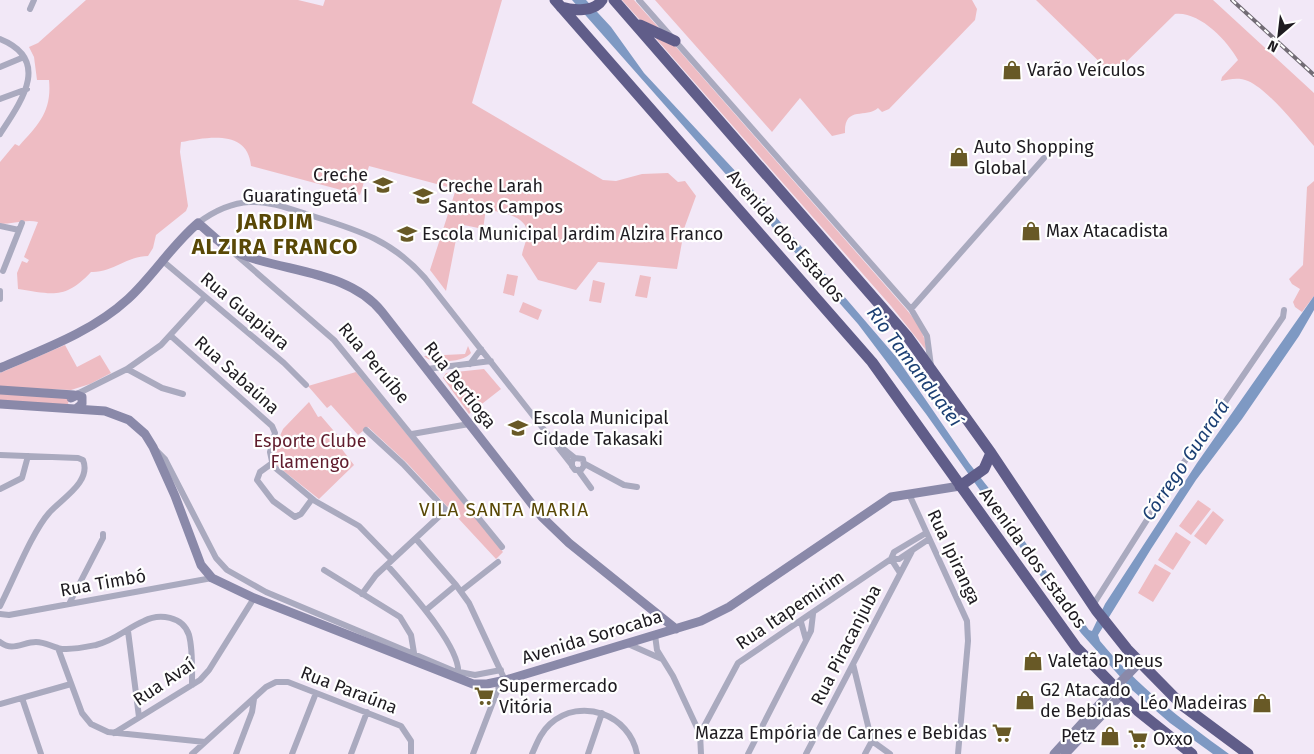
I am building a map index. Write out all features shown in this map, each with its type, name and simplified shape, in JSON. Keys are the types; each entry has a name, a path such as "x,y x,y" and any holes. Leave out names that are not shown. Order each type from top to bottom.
{"highway":[{"name":"Avenida dos Estados","path":"614,0 891,316 931,368 991,453 1094,607 1136,666 1197,717 1248,754"},
{"name":"Avenida dos Estados","path":"558,3 872,362 963,483 1058,624 1118,688 1192,754"},
{"path":"558,3 574,9 600,3"},
{"path":"636,24 675,41"},
{"path":"963,483 984,469 991,453"}],"street":[{"path":"30,9 34,0"},
{"path":"639,0 911,309 927,336 931,368"},
{"path":"0,39 15,46 24,57 27,89 1,131"},
{"path":"0,67 24,57"},
{"path":"0,99 27,89"},
{"path":"911,309 1044,158"},
{"path":"0,368 68,338 101,320 126,301 198,223 210,214 229,205 258,202 274,204 369,234 396,250 418,269 555,442 573,461 573,468 578,470 591,488"},
{"name":"Rua Peruíbe","path":"198,223 232,250 334,340 502,547"},
{"path":"0,226 21,226 3,271"},
{"name":"Rua Bertioga","path":"232,250 338,283 370,300 551,526 676,629"},
{"path":"263,278 261,273 264,260"},
{"name":"Rua Guapiara","path":"164,262 284,363 306,385"},
{"path":"0,404 78,401 90,389 127,369 170,336 205,297"},
{"path":"1094,607 1178,471 1283,317 1284,310"},
{"name":"Rua Sabaúna","path":"170,336 272,426 275,433 270,452 271,464"},
{"path":"470,364 481,349"},
{"path":"427,370 491,361"},
{"path":"127,369 162,388 183,394"},
{"path":"0,390 78,401"},
{"name":"Avenida Sorocaba","path":"78,401 95,410 113,413 129,420 140,429 153,447 165,459 222,567 266,592 415,659"},
{"path":"412,434 469,424"},
{"path":"362,594 390,562 445,513 445,508 403,464 366,430"},
{"name":"Avenida Sorocaba","path":"153,447 176,496 201,565 212,578 254,598 477,684 501,682 701,621 729,606 881,502 891,497 963,483"},
{"path":"0,455 78,458 83,460 84,466 79,483 44,520 0,606"},
{"path":"0,489 22,478 28,456"},
{"path":"573,461 583,459 585,464 624,485 637,487"},
{"path":"312,499 300,515 295,517 269,497 257,480 260,472 271,464 312,499 359,526 390,562 426,610 447,642 458,676 484,675 501,670"},
{"path":"578,470 583,468 585,464"},
{"name":"Rua Ipiranga","path":"909,494 961,604 967,622 968,641 958,754"},
{"path":"69,604 103,538 102,534"},
{"name":"Rua Itapemirim","path":"700,734 738,663 813,614 891,559 899,558 913,550 928,536"},
{"name":"Rua Itapemirim","path":"891,559 894,552 928,536"},
{"path":"416,540 461,591 474,612 503,676 473,754"},
{"name":"Rua Piracanjuba","path":"806,754 913,550"},
{"path":"891,559 900,573"},
{"path":"461,591 498,562"},
{"path":"324,570 404,621 412,635 415,659"},
{"name":"Rua Timbó","path":"0,614 9,615 212,578"},
{"path":"426,610 456,584"},
{"name":"Rua Avaí","path":"114,733 192,685 209,670 254,598"},
{"path":"748,754 811,631 813,614"},
{"path":"0,642 11,647 41,642 58,648 96,645 128,632 142,621 154,616 175,619 189,636 192,685"},
{"path":"801,622 806,640"},
{"path":"128,632 139,717"},
{"path":"654,635 657,650 664,660 700,734 701,754"},
{"path":"627,644 664,660"},
{"path":"58,648 82,713 101,730 205,742"},
{"path":"853,664 872,741 890,754"},
{"path":"1065,754 1136,666"},
{"name":"Rua Paraúna","path":"192,754 266,687 280,681 395,723 405,730 412,741 411,754"},
{"path":"0,704 71,684"},
{"path":"1054,754 1118,688"},
{"path":"292,754 316,693"},
{"path":"22,698 42,754"},
{"path":"236,754 252,712 254,699"},
{"path":"532,754 543,732 560,718 582,710 602,713 626,728 632,736 637,754"},
{"path":"351,754 367,712"},
{"path":"588,754 602,713"},
{"path":"865,754 872,741"}],"green space":[{"path":"86,0 298,0 323,6 325,0 502,0 472,103 603,180 616,181 642,174 668,173 678,182 685,181 696,196 685,226 677,269 598,262 576,290 538,280 522,255 527,234 525,226 521,221 510,215 486,209 483,229 459,224 446,291 430,270 456,189 455,183 450,181 448,187 369,166 360,195 251,166 248,154 243,146 235,141 225,138 203,138 181,142 180,152 188,206 186,211 156,235 153,248 148,256 133,259 99,272 91,272 73,287 58,293 18,289 17,273 22,261 27,263 29,260 24,257 38,222 0,224 0,162 15,144 19,146 33,131 46,109 49,80 37,80 34,57 29,47 38,43"},
{"path":"622,0 634,0 659,28 639,19"},
{"path":"655,0 972,0 977,9 975,20 889,109 882,112 878,108 868,113 852,116 848,119 845,133 832,136 800,98 772,132"},
{"path":"1036,0 1213,0 1314,93 1314,146 1283,110 1256,86 1241,79 1221,81 1222,77 1238,60 1220,36 1203,22 1184,14 1175,14 1113,75"},
{"path":"652,34 676,47 906,309 922,333 926,350 891,306"},
{"path":"1314,181 1314,296 1302,312 1295,307 1293,302 1300,289 1292,284 1289,279 1303,265 1307,187"},
{"path":"507,274 518,276 514,296 503,293"},
{"path":"640,275 651,277 647,298 635,296"},
{"path":"593,280 605,283 601,303 589,301"},
{"path":"523,302 542,310 538,320 519,312"},
{"path":"65,345 77,367 100,355 111,373 90,384 71,390 0,387 0,373"},
{"path":"468,346 471,353 462,359 433,361 424,356 465,354"},
{"path":"484,369 501,389 469,414 443,378 446,373"},
{"path":"356,372 503,552 496,559 407,463 368,427 358,435 331,405 327,408 308,386"},
{"path":"0,394 69,397 68,405 0,401"},
{"name":"Esporte Clube Flamengo","path":"309,402 318,417 321,416 345,444 341,448 354,465 319,499 276,465 273,452 283,429"},
{"path":"1198,500 1211,509 1191,535 1179,526"},
{"path":"1213,511 1224,520 1206,545 1194,536"},
{"path":"1176,532 1191,542 1173,570 1158,560"},
{"path":"1155,564 1171,573 1153,602 1138,593"}],"water":[{"path":"572,0 586,0 611,27 644,73 752,189 897,358 969,463 991,491 999,506 1089,630 1092,631 1105,604 1197,463 1314,296 1314,310 1299,336 1242,419 1196,480 1098,635 1100,641 1114,657 1145,688 1229,754 1213,754 1170,723 1132,690 1081,633 926,414 858,324"}],"railway":[{"path":"1232,0 1314,75"}],"place":[{"name":"Varão Veículos","path":"1012,70"},
{"name":"Auto Shopping Global","path":"959,157"},
{"name":"Creche Guaratinguetá I","path":"383,185"},
{"name":"Creche Larah Santos Campos","path":"423,196"},
{"name":"Max Atacadista","path":"1031,231"},
{"name":"Escola Municipal Jardim Alzira Franco","path":"407,234"},
{"name":"Escola Municipal Cidade Takasaki","path":"518,428"},
{"name":"Valetão Pneus","path":"1033,661"},
{"name":"Supermercado Vitória","path":"484,696"},
{"name":"G2 Atacado de Bebidas","path":"1025,700"},
{"name":"Léo Madeiras","path":"1262,703"},
{"name":"Mazza Empória de Carnes e Bebidas","path":"1002,733"},
{"name":"Petz","path":"1110,736"},
{"name":"Oxxo","path":"1138,739"}],"district":[{"name":"JARDIM ALZIRA FRANCO","path":"275,234"},
{"name":"VILA SANTA MARIA","path":"504,509"}],"water label":[{"name":"Rio Tamanduateí","path":"915,366"},
{"name":"Córrego Guarará","path":"1185,460"}]}
